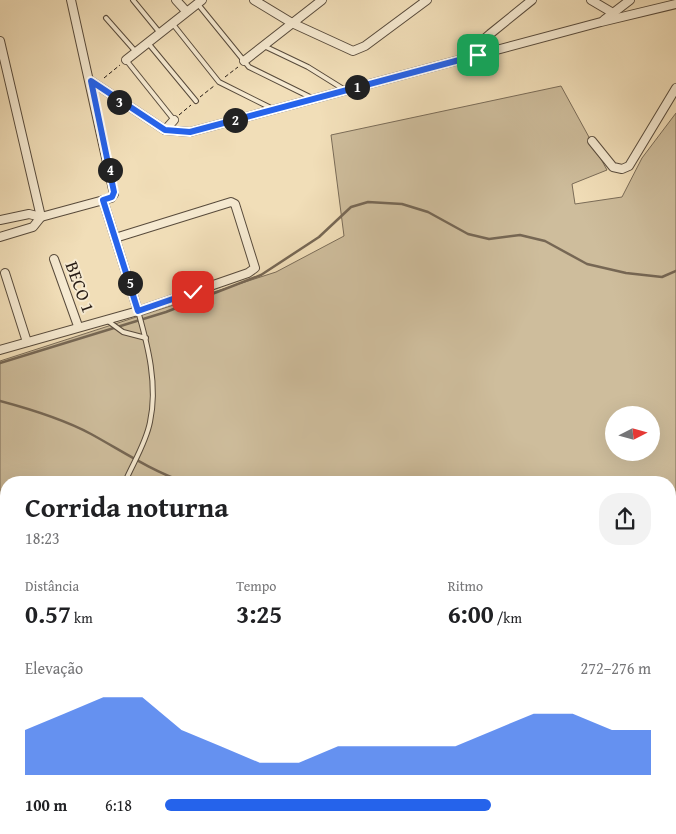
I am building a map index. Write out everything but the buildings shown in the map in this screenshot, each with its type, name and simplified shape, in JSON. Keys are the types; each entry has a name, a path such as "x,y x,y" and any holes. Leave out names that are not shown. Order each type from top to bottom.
{"street":[{"path":"0,220 29,214 41,217 114,196 93,83 70,0"},
{"path":"176,0 186,11"},
{"path":"254,0 292,23 353,51 362,48 377,38 427,0"},
{"path":"244,61 322,0"},
{"path":"478,55 484,40 532,0"},
{"path":"591,0 613,13"},
{"path":"601,22 630,0"},
{"path":"126,60 186,11 200,2"},
{"path":"93,83 165,130 180,132 201,130 312,98 676,4"},
{"path":"0,41 41,217"},
{"path":"592,141 613,167 622,168 629,166 676,88"},
{"path":"165,130 174,120"},
{"path":"103,200 138,311"},
{"path":"0,350 78,326 138,311 248,274 255,268 236,204 231,202 115,238"},
{"path":"0,237 33,227 41,217"},
{"name":"BECO 1","path":"54,259 78,326"},
{"path":"5,273 27,342"}],"lane":[{"path":"133,0 160,33"},
{"path":"200,2 244,61 253,69 312,98"},
{"path":"106,18 136,52"},
{"path":"172,23 219,82 273,109"},
{"path":"148,43 196,101"},
{"path":"264,46 308,67 345,90"},
{"path":"126,60 174,120"},
{"path":"128,476 150,423 151,374 146,338 138,311"},
{"path":"106,319 123,332 146,338"}],"path":[{"path":"93,83 126,60"},
{"path":"174,120 244,61"}],"shaded area":[{"path":"561,86 607,170 572,184 575,204 622,197 642,158 676,113 676,476 0,476 0,361 276,272 344,236 331,135"}],"waterway":[{"path":"0,363 166,312 261,275 319,237 351,207 368,202 402,204 428,212 468,234 489,239 520,235 545,241 587,264 626,273 662,277 676,271"},
{"path":"0,401 58,419 91,434 170,476"}],"route":[{"path":"193,292 138,311 103,200 114,196 114,192 91,81 119,102 165,130 190,132 478,55"}]}
